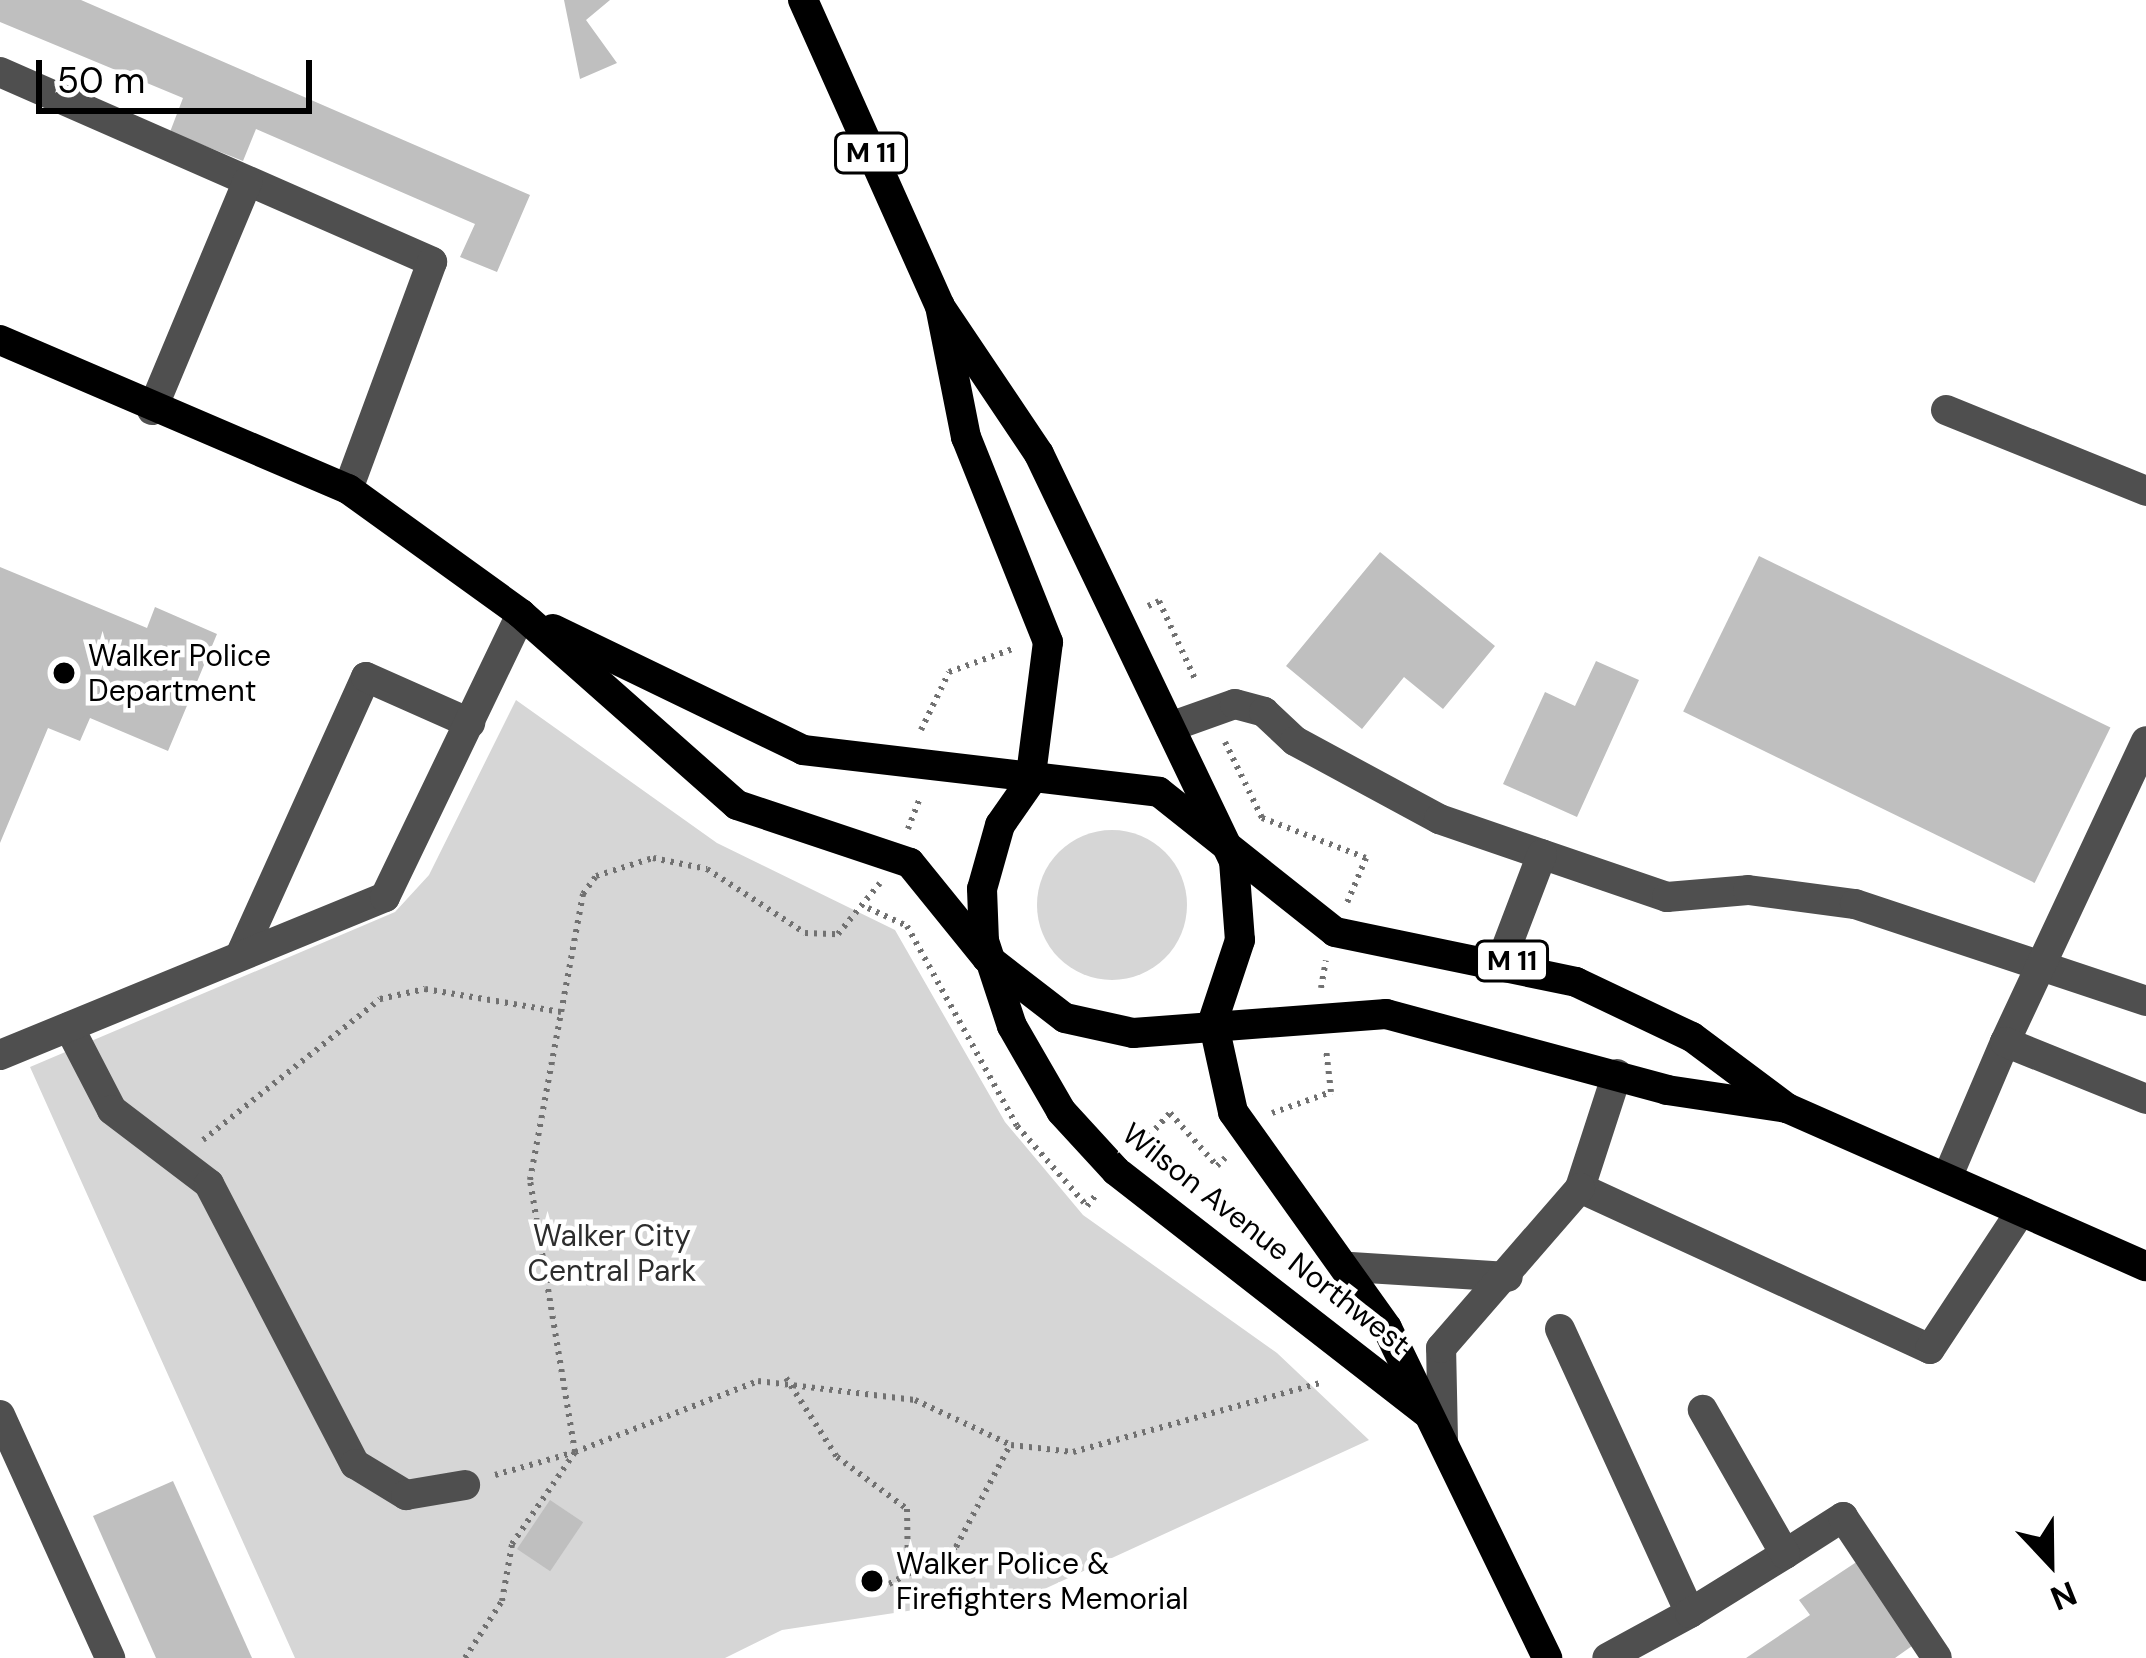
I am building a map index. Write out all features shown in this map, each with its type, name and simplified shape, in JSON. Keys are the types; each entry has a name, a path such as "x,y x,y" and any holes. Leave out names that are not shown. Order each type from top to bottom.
{"main road":[{"name":"Wilson Avenue Northwest","path":"803,0 940,307 1040,454 1229,850 1240,940 1213,1021 1239,1124 1351,1267 1443,1440 1547,1658"},
{"name":"Wilson Avenue Northwest","path":"940,307 966,437 1048,642 1030,782 988,859 988,958 1034,1070 1099,1155 1426,1412"},
{"path":"0,340 152,410 348,489 520,614 737,805 910,863 988,958"},
{"path":"520,614 803,750 1030,782 1135,783 1182,804 1229,850"},
{"name":"M 11","path":"1229,850 1335,932 1502,959 1693,1037 1787,1108"},
{"name":"M 11","path":"988,958 1036,1000 1095,1029 1386,1014 1617,1074 1787,1108 2146,1266"}],"lane":[{"path":"0,72 433,262 348,489"},
{"path":"152,410 248,181"},
{"path":"1946,410 2146,491"},
{"path":"0,1055 385,897 520,614"},
{"path":"240,956 366,676 470,724"},
{"path":"1170,727 1209,710 1264,712 1295,741 1439,819 1667,897 1748,890 1856,904 2146,1001"},
{"path":"1947,1178 2006,1042 2034,962 2146,741"},
{"path":"1502,959 1542,854"},
{"path":"69,1027 112,1110 184,1156 209,1184 355,1464 406,1495 465,1485"},
{"path":"2006,1042 2146,1099"},
{"path":"1443,1440 1441,1348 1580,1188 1617,1074"},
{"path":"1580,1188 1930,1349 2021,1211"},
{"path":"1351,1267 1508,1276"},
{"path":"1560,1329 1690,1612"},
{"path":"1703,1410 1785,1555"},
{"path":"0,1414 110,1658"},
{"path":"1606,1658 1656,1648 1690,1612 1843,1517 1936,1658"}],"path":[{"path":"1148,606 1159,601 1262,818 1366,858 1347,902"},
{"path":"921,741 927,704 949,672 1017,648"},
{"path":"909,827 922,787"},
{"path":"465,1658 502,1600 512,1544 575,1452 530,1180 583,894 628,862 706,869 805,933 838,934 868,908 881,880"},
{"path":"868,908 920,942 1034,1148 1087,1206 1099,1191"},
{"path":"1321,988 1327,958"},
{"path":"184,1156 380,999 424,989 561,1012"},
{"path":"1270,1115 1331,1092 1323,1031"},
{"path":"1140,1146 1170,1113 1217,1166 1227,1156"},
{"path":"786,1378 837,1457 907,1509 908,1574"},
{"path":"465,1485 786,1378 915,1400 1011,1445 1118,1447 1320,1383"},
{"path":"889,1584 956,1547 1011,1445"}],"green space":[{"name":"Walker City Central Park","path":"516,700 717,843 895,930 1005,1122 1083,1215 1277,1353 1369,1440 1040,1591 782,1630 725,1658 295,1658 30,1067 395,912 429,875"},
{"path":"1112,830 1141,836 1165,852 1181,876 1187,905 1181,934 1165,958 1141,974 1112,980 1083,974 1059,958 1043,934 1037,905 1043,876 1059,852 1083,836"}],"building":[{"path":"0,0 81,0 530,195 497,272 460,257 475,224 256,129 243,161 170,132 183,98 0,22"},
{"path":"564,0 610,0 586,20 617,63 580,79"},
{"path":"1380,552 1495,646 1443,709 1404,677 1362,729 1286,666"},
{"path":"1759,556 2110,727 2035,883 1683,711"},
{"name":"Walker Police Department","path":"0,567 147,628 155,607 217,634 168,751 90,718 80,741 48,728 0,843"},
{"path":"1596,661 1639,680 1577,817 1503,784 1545,692 1575,706"},
{"path":"173,1481 252,1658 156,1658 93,1516"},
{"path":"550,1500 583,1522 550,1571 517,1549"},
{"path":"1858,1561 1912,1646 1895,1658 1746,1658 1810,1615 1799,1600"}],"place":[{"name":"Walker Police Department","path":"64,673"},
{"name":"Walker Police & Firefighters Memorial","path":"872,1581"}]}
